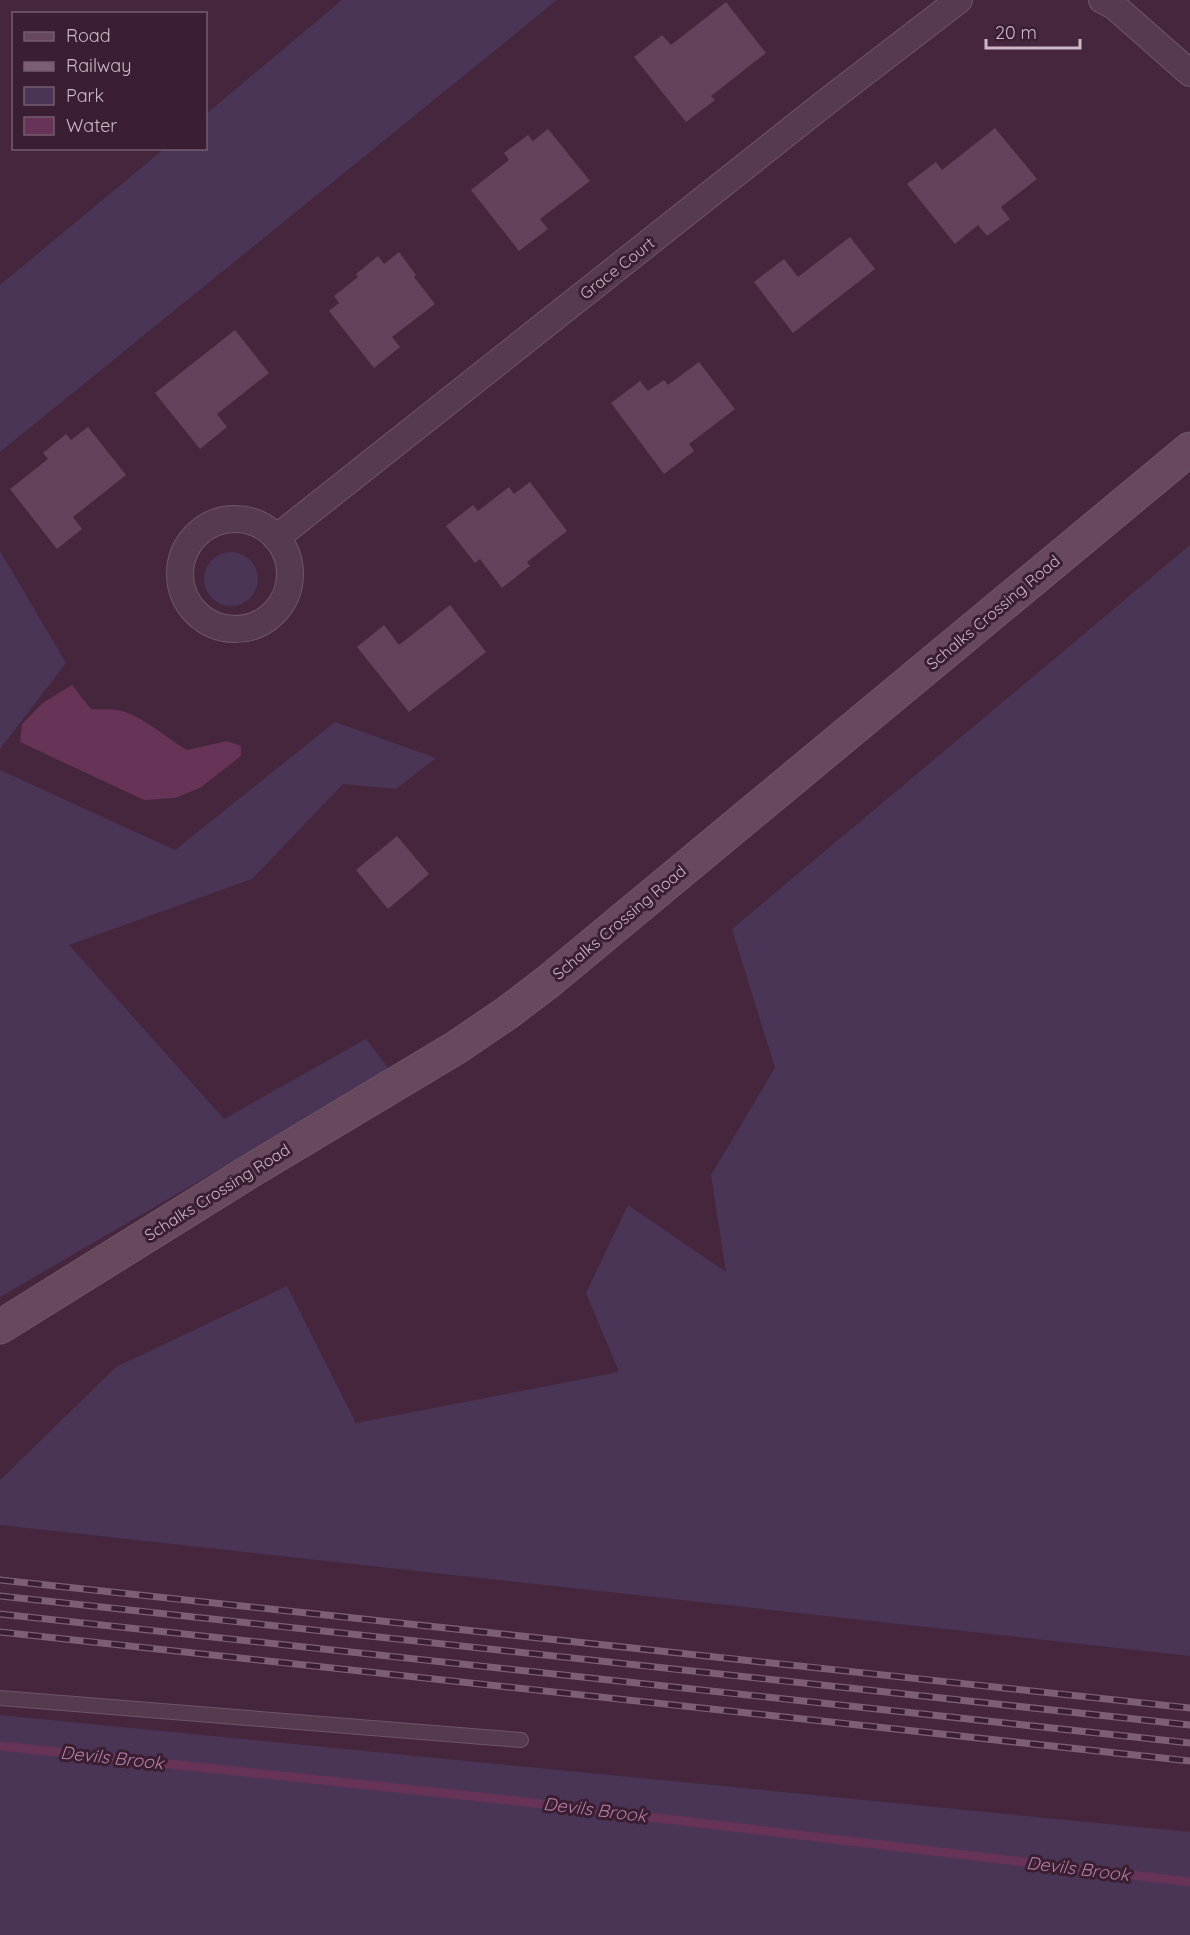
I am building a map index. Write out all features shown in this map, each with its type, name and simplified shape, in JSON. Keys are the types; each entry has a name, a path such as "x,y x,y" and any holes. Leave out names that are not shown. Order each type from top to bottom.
{"street":[{"name":"Grace Court","path":"276,538 825,103 959,0"},
{"path":"1102,0 1114,6 1190,73"},
{"name":"Schalks Crossing Road","path":"0,1328 247,1173 457,1047 507,1013 549,981 1190,449"},
{"path":"227,520 245,520 262,526 276,538 286,553 290,571 288,589 280,606 267,619 251,627 233,629 216,626 200,617 188,603 181,587 180,568 184,551 195,536 209,525 227,520"}],"lane":[{"path":"0,1698 521,1740"}],"green space":[{"path":"342,0 557,0 0,452 0,285 163,150 207,150 207,113"},
{"path":"1190,545 1190,1656 0,1525 0,1480 116,1367 287,1286 356,1423 619,1372 586,1293 628,1205 726,1272 711,1175 775,1068 732,929"},
{"path":"0,551 66,663 0,749"},
{"path":"226,552 236,552 246,556 254,564 258,579 254,594 246,602 236,606 226,606 216,602 208,594 204,584 204,574 208,564 216,556"},
{"path":"335,722 436,758 396,789 343,784 252,879 69,945 224,1119 366,1039 390,1070 0,1297 0,770 175,850"},
{"path":"0,1715 1190,1832 1190,1935 0,1935"}],"water":[{"path":"72,685 91,709 117,710 133,715 187,750 227,741 241,746 241,756 200,788 175,798 144,800 20,742 22,724 44,702"}],"building":[{"path":"726,2 766,53 711,96 715,100 686,122 634,57 662,35 671,45"},
{"path":"995,128 1037,179 1001,207 1010,219 987,236 978,225 955,244 907,184 936,162 942,170"},
{"path":"548,129 590,181 540,219 548,229 519,251 471,190 509,160 504,153 528,135 533,141"},
{"path":"850,237 875,269 793,333 754,282 784,259 798,277"},
{"path":"399,252 416,275 414,277 435,304 392,337 400,347 374,368 329,311 339,303 334,296 358,277 356,274 378,256 384,264"},
{"path":"235,330 269,373 217,414 227,427 200,449 155,393"},
{"path":"699,362 735,409 689,444 694,451 664,474 611,403 640,381 648,391 664,380 668,385"},
{"path":"88,427 126,475 73,517 82,529 57,549 10,489 48,459 43,453 66,434 71,440"},
{"path":"530,482 567,531 527,562 530,566 502,588 480,559 475,563 446,526 473,505 478,511 509,487 514,494"},
{"path":"450,605 486,652 409,712 357,647 384,625 399,645"},
{"path":"397,836 429,874 388,909 356,870"}],"waterway":[{"name":"Devils Brook","path":"0,1746 509,1800 1190,1882"}],"railway":[{"path":"0,1580 1190,1708"},
{"path":"0,1596 1190,1725"},
{"path":"0,1614 1190,1743"},
{"path":"0,1632 1190,1761"}]}
